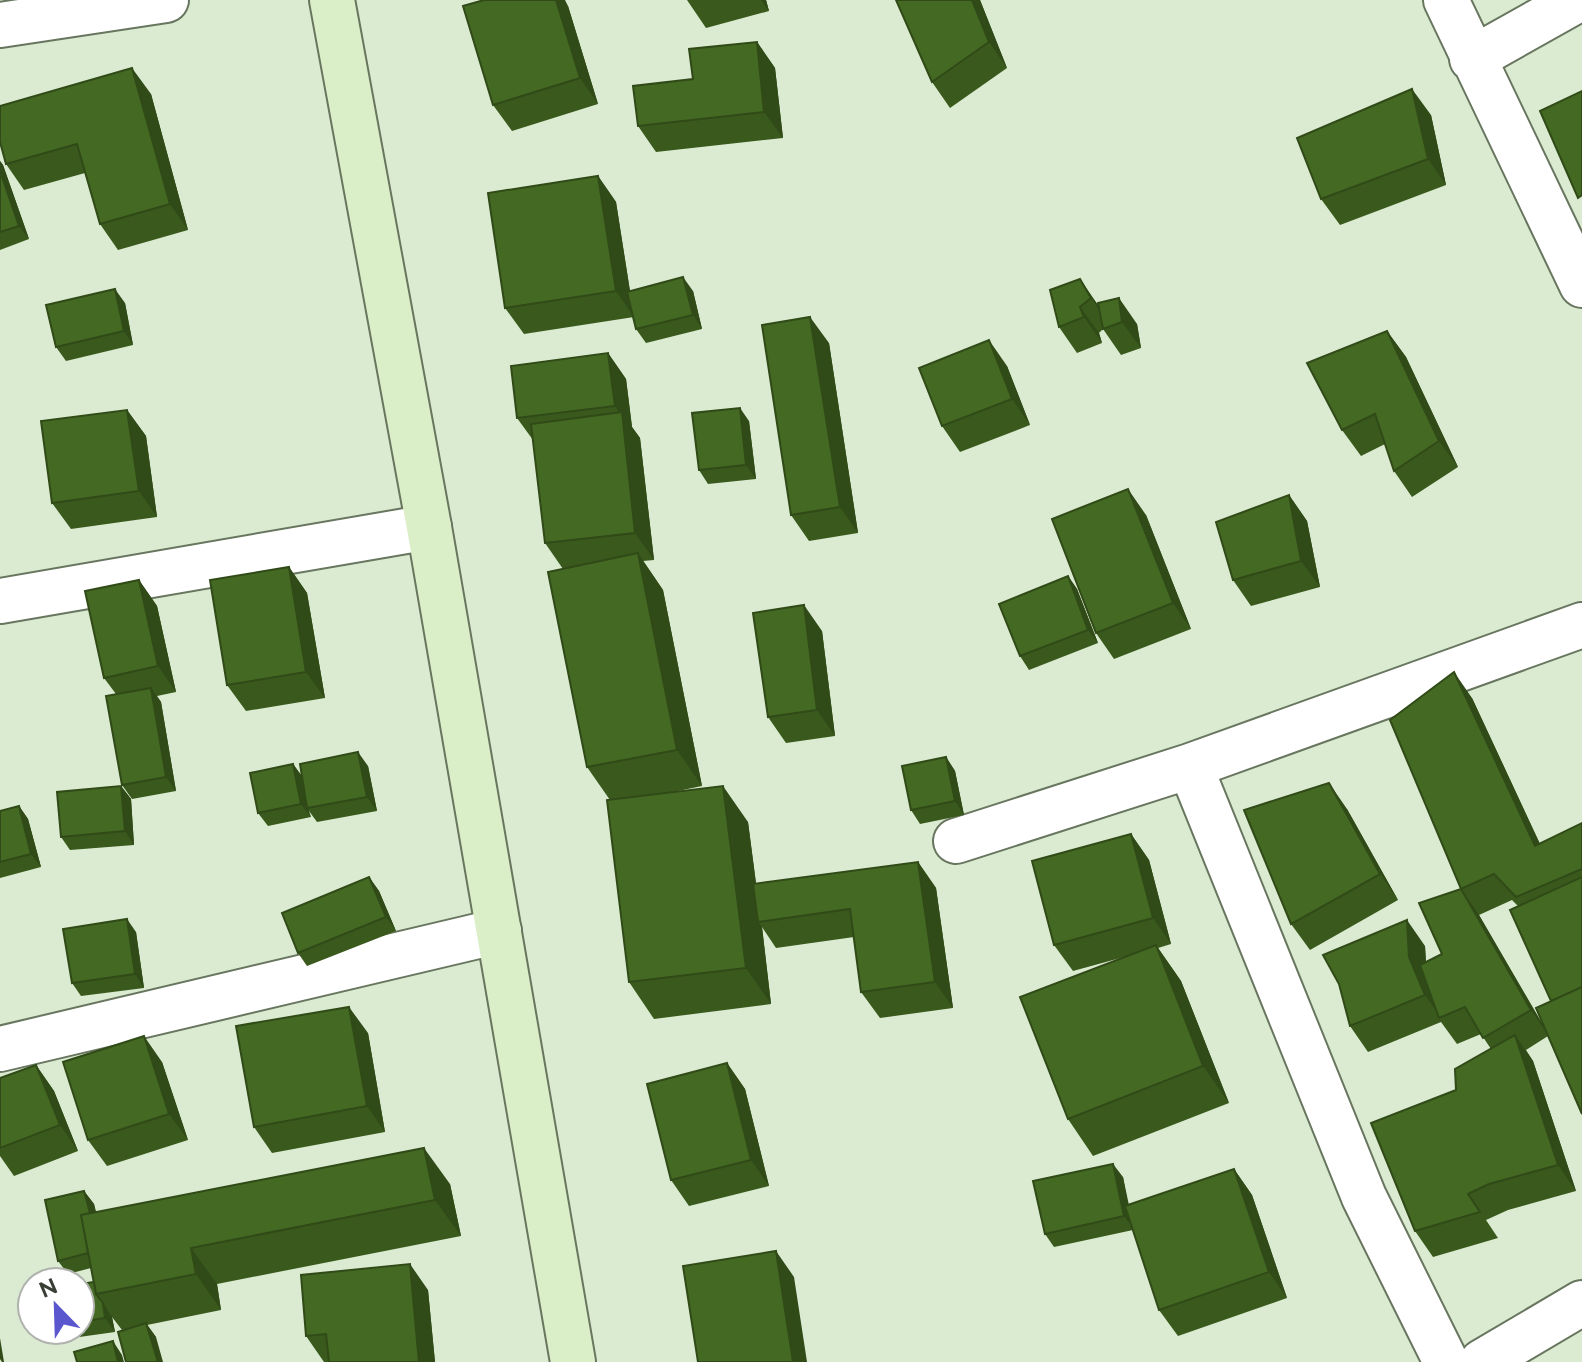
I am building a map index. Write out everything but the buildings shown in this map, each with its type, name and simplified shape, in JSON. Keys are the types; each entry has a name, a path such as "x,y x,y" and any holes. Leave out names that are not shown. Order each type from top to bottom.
{"main road":[{"path":"332,0 429,527 573,1362"}],"street":[{"path":"0,25 166,0"},
{"path":"1446,0 1582,285"},
{"path":"1472,59 1577,0"},
{"path":"0,601 429,527"},
{"path":"956,841 1190,766 1582,625"},
{"path":"1190,766 1364,1197 1446,1362"},
{"path":"0,1049 499,931"},
{"path":"1482,1362 1582,1303"}]}
